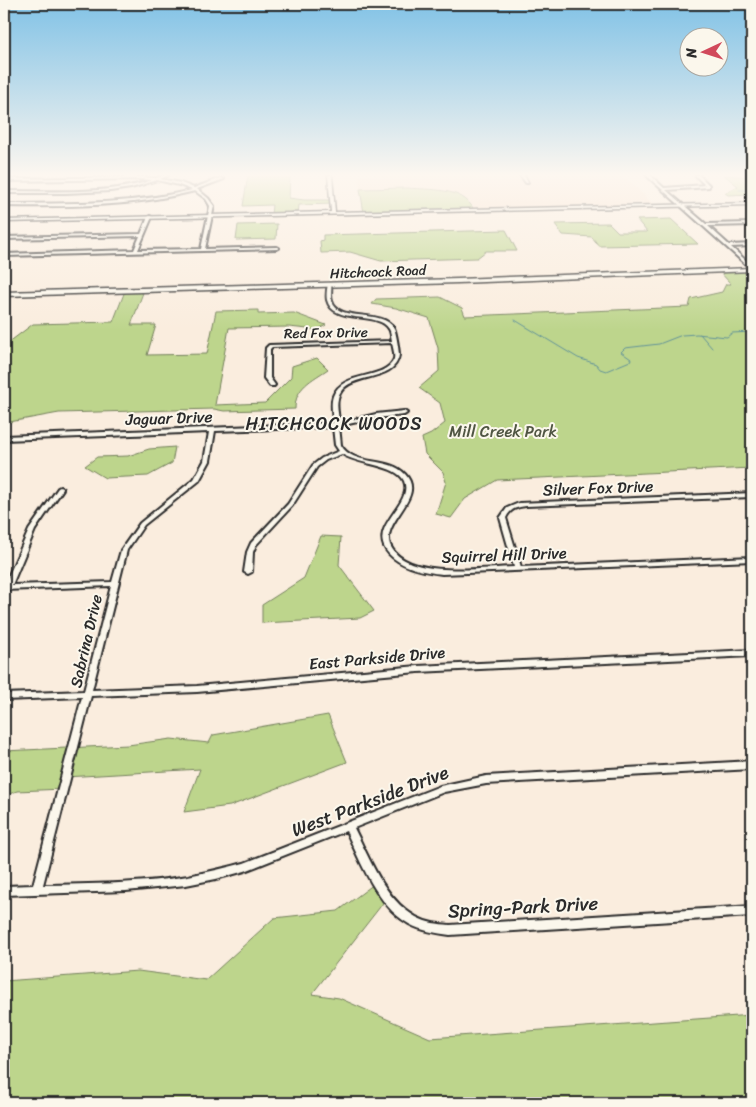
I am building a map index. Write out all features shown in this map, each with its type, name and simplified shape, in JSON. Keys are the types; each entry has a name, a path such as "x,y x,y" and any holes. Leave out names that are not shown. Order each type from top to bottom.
{"street":[{"path":"136,251 147,227"},
{"path":"203,250 208,227"},
{"path":"707,227 752,269"},
{"path":"4,238 144,234"},
{"path":"728,246 752,245"},
{"path":"4,255 277,248"},
{"name":"Hitchcock Road","path":"4,294 329,285 752,269"},
{"path":"248,572 250,552 253,544 290,505 312,468 324,459 343,452 337,443 335,398 338,390 351,381 379,372 391,365 396,357 392,329 386,323 373,318 344,313 333,307 329,300 329,285"},
{"name":"Red Fox Drive","path":"272,384 266,378 268,348 271,346 394,342"},
{"name":"Jaguar Drive","path":"4,438 336,425 376,416 404,413"},
{"name":"Sabrina Drive","path":"37,889 124,550 135,531 151,516 190,487 202,472 207,461 212,430"},
{"name":"Squirrel Hill Drive","path":"343,452 355,458 392,468 407,480 408,494 386,534 388,546 402,561 422,569 437,572 752,558"},
{"path":"60,489 32,530 5,588 114,584"},
{"name":"Silver Fox Drive","path":"518,569 503,520 504,514 514,506 752,496"},
{"name":"East Parkside Drive","path":"4,697 197,689 418,668 752,653"},
{"name":"West Parkside Drive","path":"4,891 164,883 212,876 246,867 443,789 486,780 752,765"},
{"name":"Spring-Park Drive","path":"348,826 391,905 411,921 435,929 450,930 752,911"}],"green space":[{"path":"238,227 277,227 276,239 236,240"},
{"path":"557,227 613,227 618,232 647,232 643,227 679,227 698,244 599,246 592,237 563,235"},
{"path":"506,230 517,251 486,251 477,258 381,261 350,252 321,253 320,241 323,240 323,235"},
{"name":"Mill Creek Park","path":"752,269 752,468 497,480 465,499 451,518 436,514 446,482 443,472 425,454 422,438 431,434 445,423 440,403 419,388 439,371 438,348 429,318 396,308 372,304 376,299 440,297 462,308 465,316 689,307 691,299 722,292 726,284 731,284 718,270"},
{"path":"144,290 131,325 156,325 147,355 207,354 216,311 258,310 258,314 294,313 326,325 317,330 289,327 229,328 215,405 265,403 291,377 292,366 317,358 328,369 301,390 295,409 59,413 4,423 4,346 33,324 113,322 125,291"},
{"path":"175,447 172,463 148,476 105,478 85,466 97,457 128,456 149,449"},
{"path":"321,536 341,537 339,565 374,611 360,618 262,623 262,605 304,578"},
{"path":"328,715 347,762 230,806 184,812 200,769 66,777 63,789 17,791 4,796 4,751 128,745 171,739 209,743 213,735"},
{"path":"378,881 387,898 312,994 339,998 430,1038 752,1015 752,1103 4,1103 4,981 138,971 206,980 274,918 338,911"}],"waterway":[{"path":"515,320 578,358 596,364 600,369 606,371 630,361 631,359 621,352 625,348 659,344 682,335 700,334"},
{"path":"700,334 727,337 732,333 752,332"},
{"path":"700,334 712,348"}],"district":[{"name":"HITCHCOCK WOODS","path":"334,424"}]}
